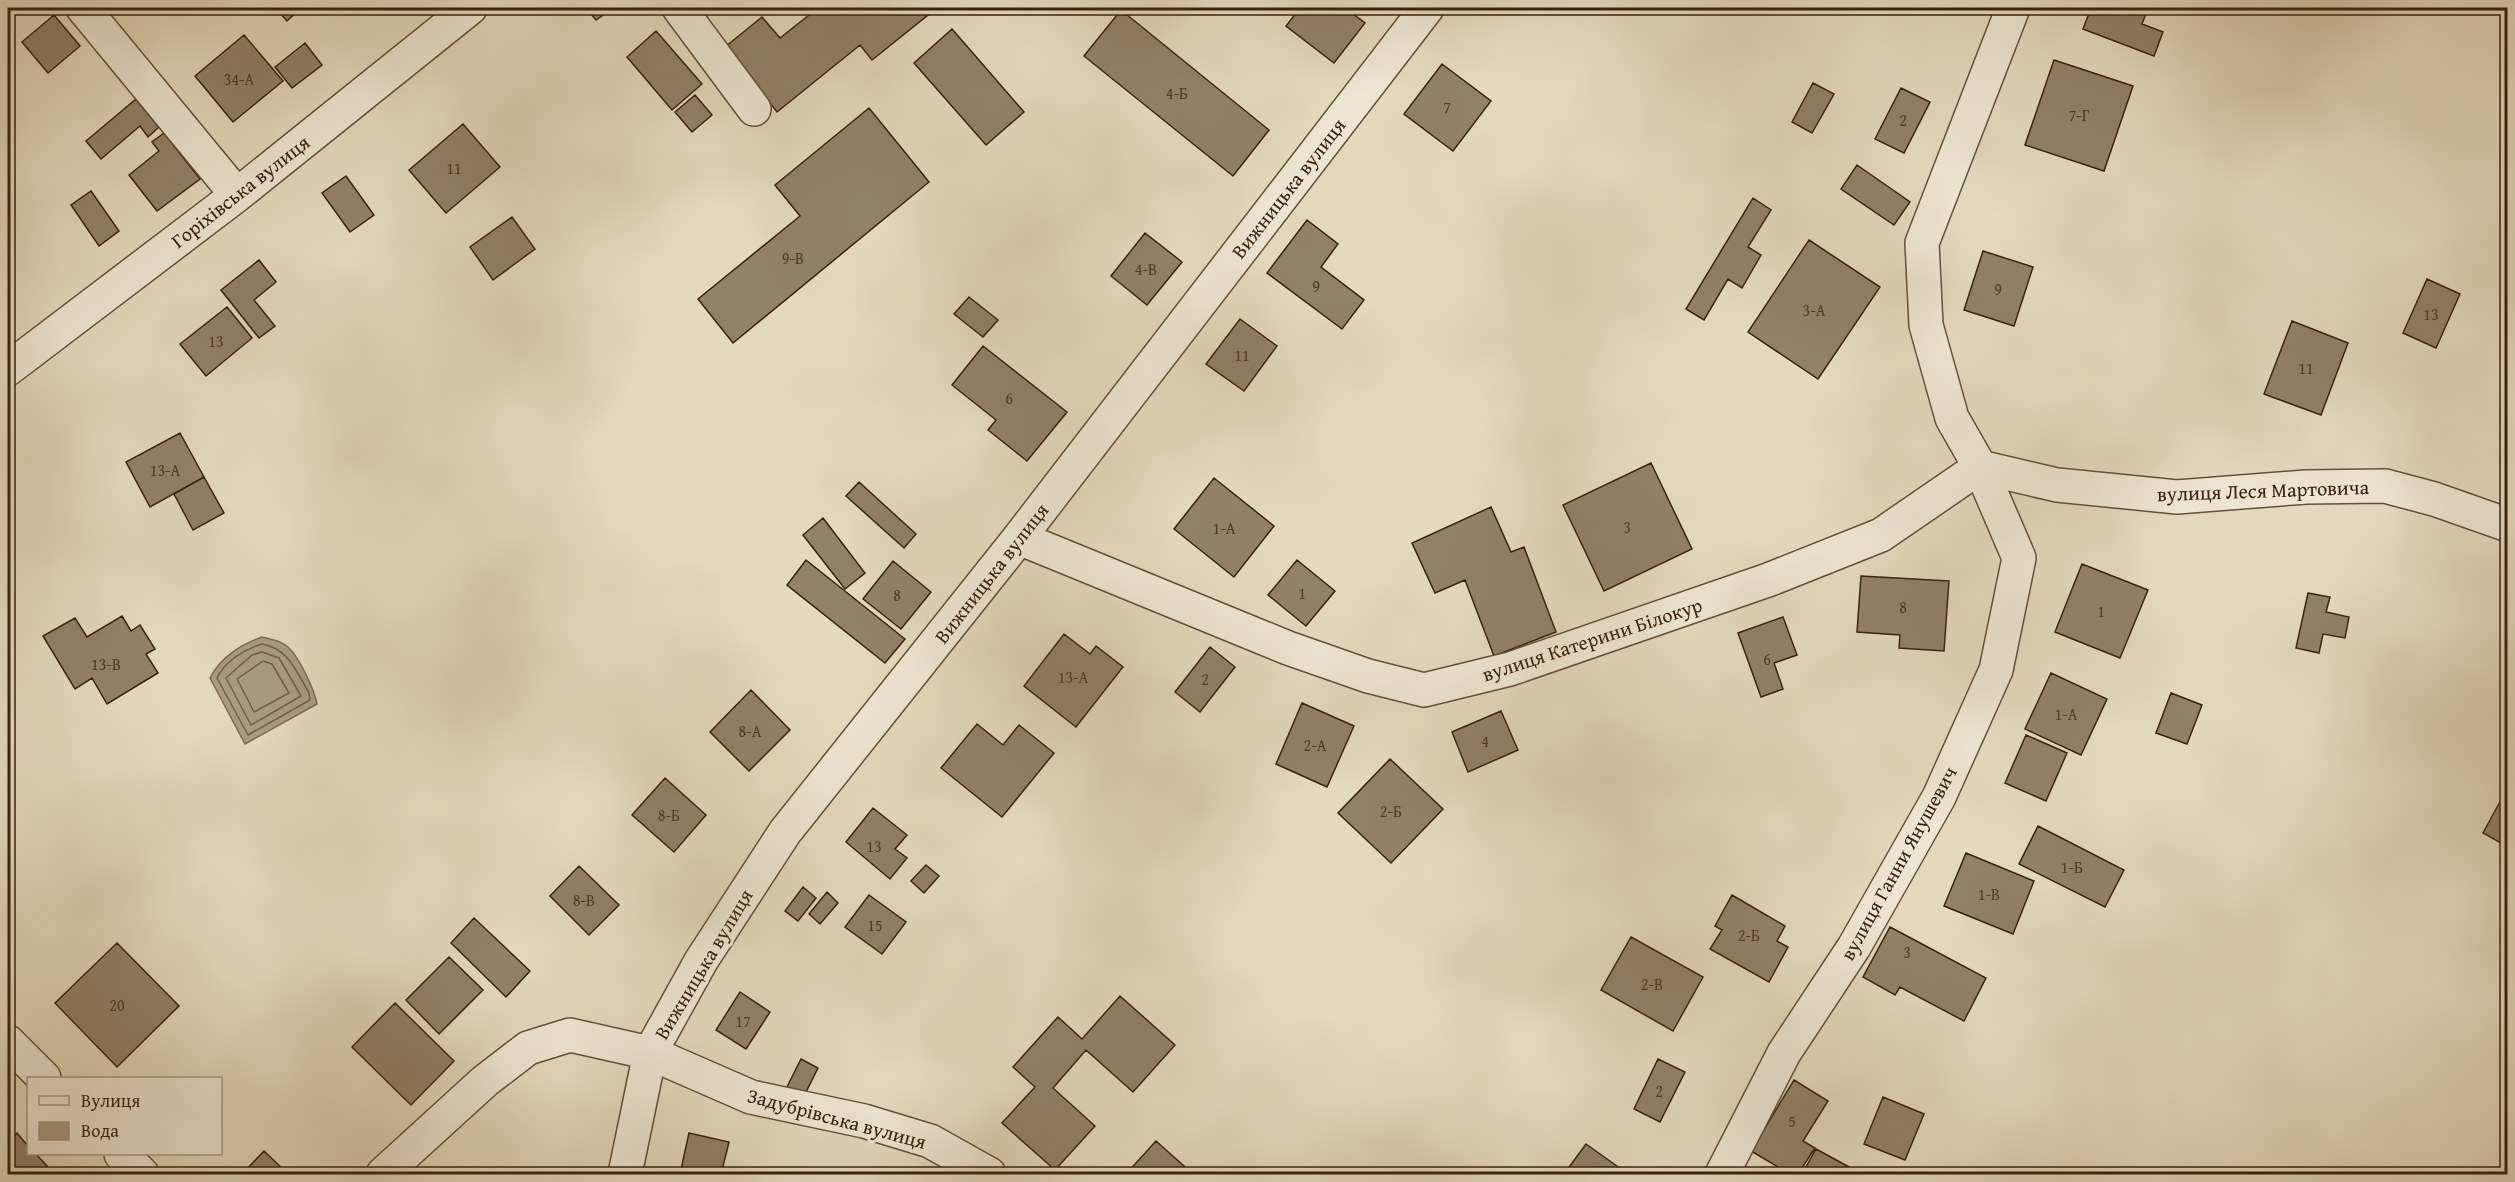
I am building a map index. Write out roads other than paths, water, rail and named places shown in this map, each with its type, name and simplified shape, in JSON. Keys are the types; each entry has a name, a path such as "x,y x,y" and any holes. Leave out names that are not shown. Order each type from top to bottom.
{"street":[{"path":"83,8 237,195"},
{"name":"Горіхівська вулиця","path":"8,369 237,195 470,8"},
{"path":"679,8 754,109"},
{"name":"Вижницька вулиця","path":"625,1174 650,1053 701,962 784,832 1019,538 1427,8"},
{"path":"1980,466 1952,418 1926,325 1922,243 2013,8"},
{"name":"вулиця Катерини Білокур","path":"1019,538 1287,648 1368,676 1424,690 1510,669 1768,580 1881,535 1980,466"},
{"name":"вулиця Леся Мартовича","path":"1980,466 2057,485 2178,497 2306,487 2385,486 2499,521"},
{"name":"вулиця Ганни Янушевич","path":"1722,1174 1784,1053 1854,947 1939,797 1996,670 2019,558 1980,466"},
{"name":"Задубрівська вулиця","path":"383,1174 485,1081 528,1048 570,1035 650,1053 751,1097 864,1121 930,1142 988,1174"},
{"path":"8,1042 44,1077"},
{"path":"122,1155 142,1174"}],"water":[{"path":"262,637 289,648 306,674 317,704 245,744 210,678 219,664 232,653"}]}
